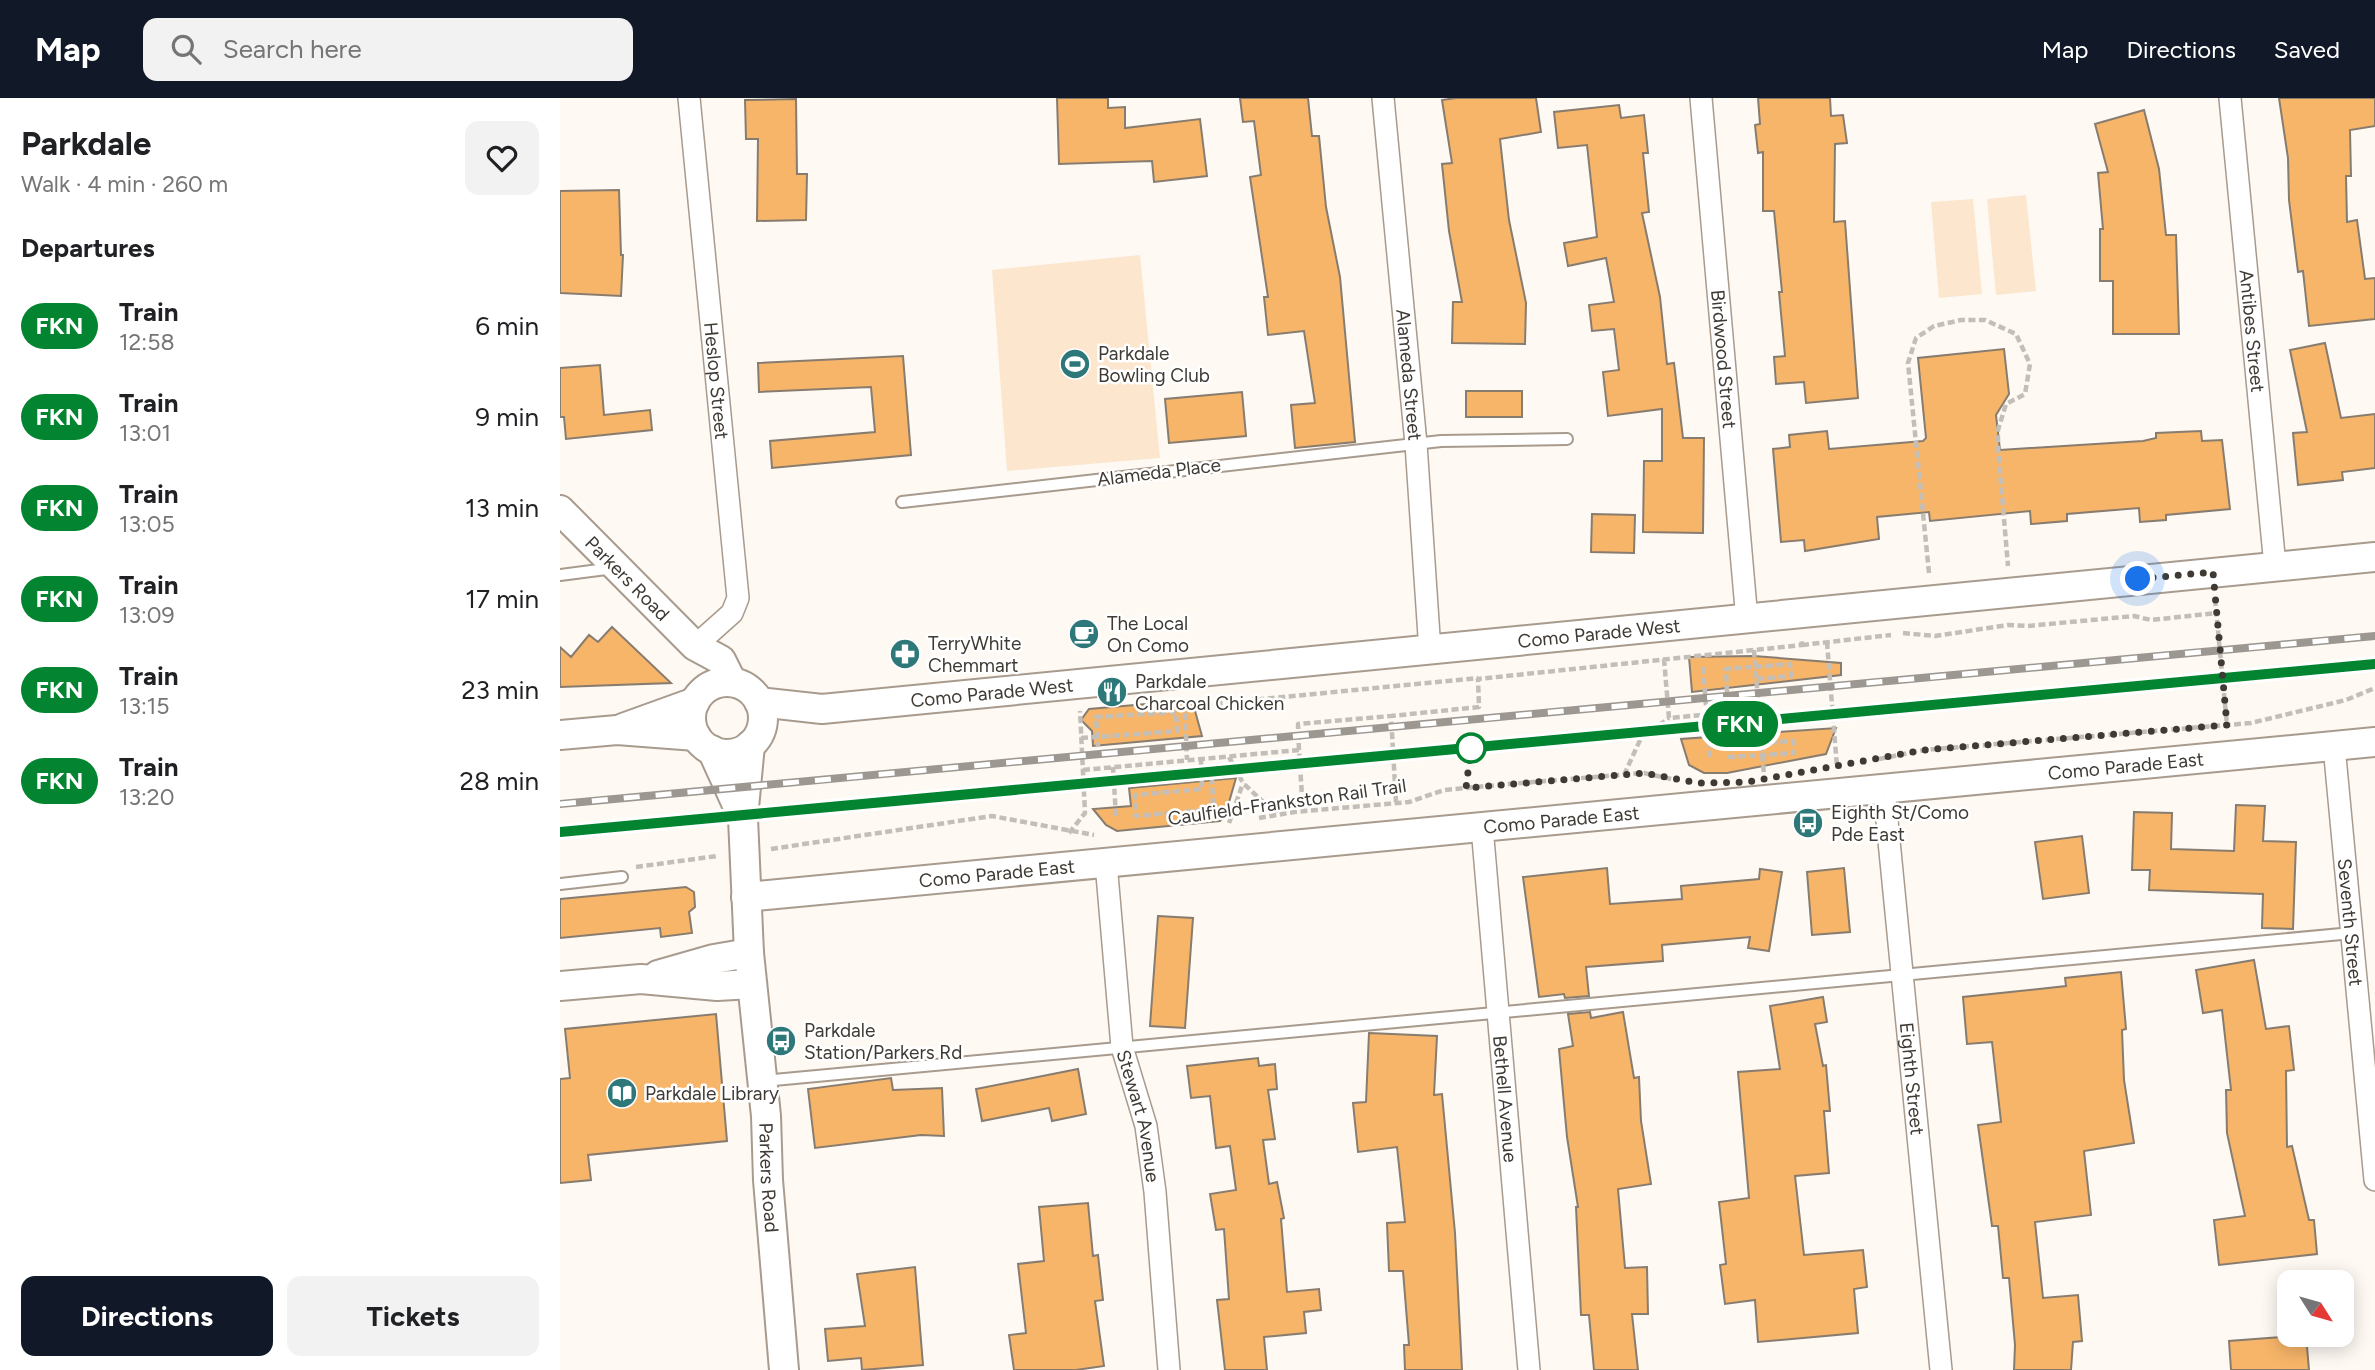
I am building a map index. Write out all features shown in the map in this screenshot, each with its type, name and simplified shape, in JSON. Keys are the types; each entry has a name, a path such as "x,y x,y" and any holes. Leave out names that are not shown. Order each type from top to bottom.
{"street":[{"name":"Heslop Street","path":"689,98 738,598 732,612 695,646"},
{"name":"Alameda Street","path":"1382,98 1416,444 1430,651"},
{"name":"Birdwood Street","path":"1701,98 1746,620"},
{"name":"Antibes Street","path":"2230,98 2275,566"},
{"name":"Parkers Road","path":"560,510 695,646 721,660 732,682"},
{"name":"Como Parade West","path":"759,702 822,709 2375,557"},
{"path":"695,646 697,699 692,725 704,743"},
{"path":"560,735 617,730 704,743 732,754 755,738 763,722 759,702 753,693 732,682 708,687 697,699 617,730"},
{"name":"Como Parade West","path":"755,738 822,709"},
{"name":"Parkers Road","path":"755,738 743,818 746,897 749,953 763,1081 784,1370"},
{"name":"Como Parade East","path":"746,897 2375,742"},
{"name":"Parkers Road","path":"704,743 743,818"},
{"name":"Seventh Street","path":"2334,746 2375,1180"},
{"name":"Eighth Street","path":"1884,790 1941,1370"},
{"name":"Bethell Avenue","path":"1482,827 1529,1370"},
{"name":"Stewart Avenue","path":"1106,863 1122,1046 1146,1126 1169,1370"},
{"path":"641,979 713,959 749,953"},
{"path":"560,986 641,979 717,986 752,984"}],"lane":[{"name":"Alameda Place","path":"902,502 1416,444 1567,439"},
{"path":"560,575 617,568"},
{"path":"560,884 622,877"},
{"path":"763,1081 2352,933"}],"path":[{"path":"1931,599 1908,363 1916,338 1934,326 1961,320 1985,320 2015,334 2030,364 2025,394 2007,404 1998,430 2010,591"},
{"path":"2213,572 2227,725"},
{"path":"1802,645 1905,633 1935,636 1972,632 1983,627 2028,626 2134,615 2151,620 2216,613"},
{"path":"1825,770 1840,767 1827,642"},
{"path":"1754,650 1765,779"},
{"path":"1664,659 1669,718"},
{"path":"1727,692 1726,669 1790,664 1791,676 1756,679"},
{"path":"1705,694 1703,667 1710,757 1708,736"},
{"path":"1303,811 1298,724 1479,707 1478,679"},
{"path":"1070,866 1069,831 1085,813 1076,685"},
{"path":"1870,761 1924,750 2252,723 2346,700 2375,688"},
{"path":"1623,775 1641,738 1669,718 1759,710"},
{"path":"1081,738 1095,737 1108,736 1177,731 1176,712 1097,717 1097,727 1098,737 1098,747"},
{"path":"1187,739 1185,713 1187,760"},
{"path":"1391,716 1396,802"},
{"path":"1728,734 1730,757 1794,752 1793,741 1762,743"},
{"path":"1083,770 1299,750"},
{"path":"1229,757 1243,783 1277,815"},
{"path":"1201,759 1202,789 1135,795 1136,816 1213,809 1212,779"},
{"path":"1113,767 1116,817 1114,788"},
{"name":"Caulfield-Frankston Rail Trail","path":"1253,820 1303,811 1396,802 1444,790 1644,773 1687,781"},
{"path":"1757,780 1777,777"},
{"path":"1229,823 1243,783"},
{"path":"784,847 992,816 1096,835"},
{"name":"Caulfield-Frankston Rail Trail","path":"1219,825 1241,821"}],"shaded area":[{"path":"2026,195 2036,291 1996,295 1987,199"},
{"path":"1973,199 1982,294 1939,298 1931,202"},
{"name":"Parkdale Bowling Club","path":"1140,255 1160,458 1007,471 992,270"}],"building":[{"path":"1057,98 1108,98 1108,108 1125,107 1125,128 1200,119 1207,176 1154,182 1152,161 1059,164"},
{"path":"1240,98 1308,98 1312,136 1319,136 1326,207 1340,277 1355,442 1295,448 1291,405 1315,403 1304,331 1268,335 1264,297 1268,297 1250,177 1261,175 1254,121 1243,122"},
{"path":"1536,98 1541,132 1500,139 1509,220 1526,303 1525,344 1452,343 1453,302 1462,302 1449,231 1442,164 1452,163 1442,100"},
{"path":"1758,98 1830,98 1831,116 1843,115 1847,143 1835,144 1834,222 1845,221 1858,398 1806,403 1804,382 1776,384 1774,357 1785,356 1779,292 1782,292 1774,211 1763,211 1763,152 1758,153 1755,125 1760,124"},
{"path":"2279,98 2375,98 2375,126 2350,130 2351,176 2346,176 2347,222 2357,220 2365,279 2375,278 2375,319 2309,326 2303,271 2298,272 2289,200 2288,158"},
{"path":"796,99 797,174 807,174 806,220 757,221 758,139 746,139 745,100"},
{"path":"1619,105 1621,118 1644,115 1648,153 1643,153 1649,212 1642,213 1660,297 1667,364 1674,363 1683,438 1704,438 1703,533 1643,532 1644,461 1662,461 1662,409 1608,416 1603,372 1619,370 1614,329 1592,331 1589,305 1614,302 1606,258 1568,266 1564,243 1597,237 1587,145 1558,148 1554,112"},
{"path":"2144,110 2159,169 2166,235 2176,235 2179,334 2113,334 2113,281 2100,281 2100,229 2103,229 2098,173 2108,172 2095,124"},
{"path":"619,190 623,255 621,296 560,293 560,191"},
{"path":"2325,343 2341,418 2375,414 2375,468 2342,472 2343,480 2298,485 2293,433 2307,432 2290,350"},
{"path":"2004,349 2009,394 1996,415 2000,450 2143,441 2156,438 2156,433 2201,431 2202,441 2222,440 2230,509 2166,515 2166,520 2140,522 2139,508 2067,514 2067,521 2031,524 2030,511 1930,521 1929,512 1877,517 1879,539 1805,551 1804,540 1781,542 1773,449 1790,447 1789,435 1827,431 1829,449 1923,441 1926,438 1918,358"},
{"path":"903,356 911,455 772,468 770,441 875,432 871,387 759,392 758,363"},
{"path":"600,365 604,415 650,410 652,430 566,439 564,417 560,417 560,368"},
{"path":"1466,391 1522,391 1522,417 1466,417"},
{"path":"1242,392 1246,436 1169,443 1165,399"},
{"path":"1592,514 1635,515 1634,553 1591,552"},
{"path":"612,627 671,683 560,687 560,647 571,657 589,635 598,642"},
{"path":"1754,656 1841,663 1841,675 1692,692 1689,657"},
{"path":"1192,700 1202,736 1093,746 1092,731 1081,720 1089,709"},
{"path":"1836,728 1826,754 1727,773 1704,773 1689,765 1681,739"},
{"path":"1236,778 1225,816 1220,821 1117,831 1106,825 1093,809 1131,806 1129,788"},
{"path":"2236,805 2265,806 2263,841 2296,842 2293,929 2262,928 2263,894 2149,890 2150,870 2132,870 2134,812 2172,813 2171,849 2234,851"},
{"path":"2082,836 2089,893 2043,899 2035,842"},
{"path":"1607,868 1610,904 1682,899 1681,886 1759,879 1760,869 1782,872 1769,951 1748,948 1750,937 1662,945 1663,961 1586,967 1589,996 1565,998 1564,994 1539,997 1523,877"},
{"path":"1844,868 1850,932 1812,935 1807,872"},
{"path":"686,887 694,892 695,907 689,912 692,933 661,937 660,928 560,938 560,899"},
{"path":"1158,916 1193,918 1185,1028 1150,1026"},
{"path":"2254,960 2266,1029 2289,1026 2294,1070 2286,1071 2287,1147 2292,1146 2309,1220 2314,1220 2317,1254 2219,1265 2214,1220 2245,1216 2227,1133 2226,1090 2231,1090 2222,1010 2203,1013 2196,970"},
{"path":"2121,972 2126,1029 2122,1030 2124,1080 2134,1143 2084,1151 2091,1215 2035,1222 2043,1298 2078,1295 2082,1341 2073,1342 2071,1370 2014,1370 2015,1345 2009,1278 2003,1278 1998,1226 1992,1226 1978,1125 2001,1122 1992,1042 1967,1044 1963,997 2066,986 2065,978"},
{"path":"1823,997 1827,1022 1815,1024 1823,1066 1826,1065 1830,1111 1824,1111 1829,1173 1795,1176 1804,1255 1863,1250 1867,1287 1854,1289 1858,1333 1758,1342 1755,1300 1725,1304 1720,1265 1726,1264 1719,1202 1749,1198 1738,1072 1780,1069 1770,1006"},
{"path":"1590,1012 1591,1018 1623,1012 1634,1078 1639,1077 1641,1121 1651,1184 1618,1189 1625,1268 1647,1267 1648,1314 1632,1314 1638,1370 1594,1370 1589,1315 1581,1315 1578,1207 1567,1137 1559,1049 1573,1046 1568,1014"},
{"path":"716,1014 727,1141 588,1155 591,1180 560,1183 560,1079 570,1078 565,1029"},
{"path":"1369,1033 1437,1036 1434,1095 1442,1094 1455,1233 1462,1370 1405,1370 1404,1345 1409,1345 1403,1271 1389,1271 1387,1223 1405,1222 1397,1147 1358,1152 1353,1103 1366,1102"},
{"path":"1258,1058 1259,1066 1275,1064 1277,1089 1268,1090 1275,1139 1263,1140 1269,1184 1277,1182 1284,1218 1281,1219 1287,1292 1319,1289 1321,1310 1304,1312 1306,1333 1264,1337 1267,1370 1225,1370 1217,1300 1229,1299 1224,1229 1216,1230 1210,1194 1236,1190 1230,1146 1216,1148 1210,1096 1191,1098 1187,1066"},
{"path":"1078,1069 1086,1114 1052,1121 1049,1108 982,1121 976,1089"},
{"path":"891,1078 893,1090 942,1088 944,1136 921,1135 815,1148 808,1089"},
{"path":"1088,1203 1093,1256 1098,1255 1103,1300 1095,1301 1104,1366 1076,1370 1014,1370 1009,1335 1026,1333 1018,1264 1044,1261 1039,1207"},
{"path":"915,1267 923,1365 862,1370 861,1358 828,1361 825,1329 865,1326 857,1274"},
{"path":"2277,1337 2277,1348 2307,1348 2309,1370 2231,1370 2229,1341"}],"railway":[{"path":"560,804 2375,636"},
{"path":"560,832 2375,663"}],"train":[{"name":"FKN","path":"560,832 2375,664"}],"place":[{"name":"Parkdale Bowling Club","path":"1075,364"},
{"name":"The Local On Como","path":"1084,634"},
{"name":"TerryWhite Chemmart","path":"905,654"},
{"name":"Parkdale Charcoal Chicken","path":"1112,692"},
{"name":"Eighth St/Como Pde East","path":"1808,823"},
{"name":"Parkdale Station/Parkers Rd","path":"781,1041"},
{"name":"Parkdale Library","path":"622,1093"}],"route":[{"path":"1471,748 1466,788 1644,773 1698,783 1748,782 1838,768 1924,750 2227,725 2213,572 2138,579"}]}
